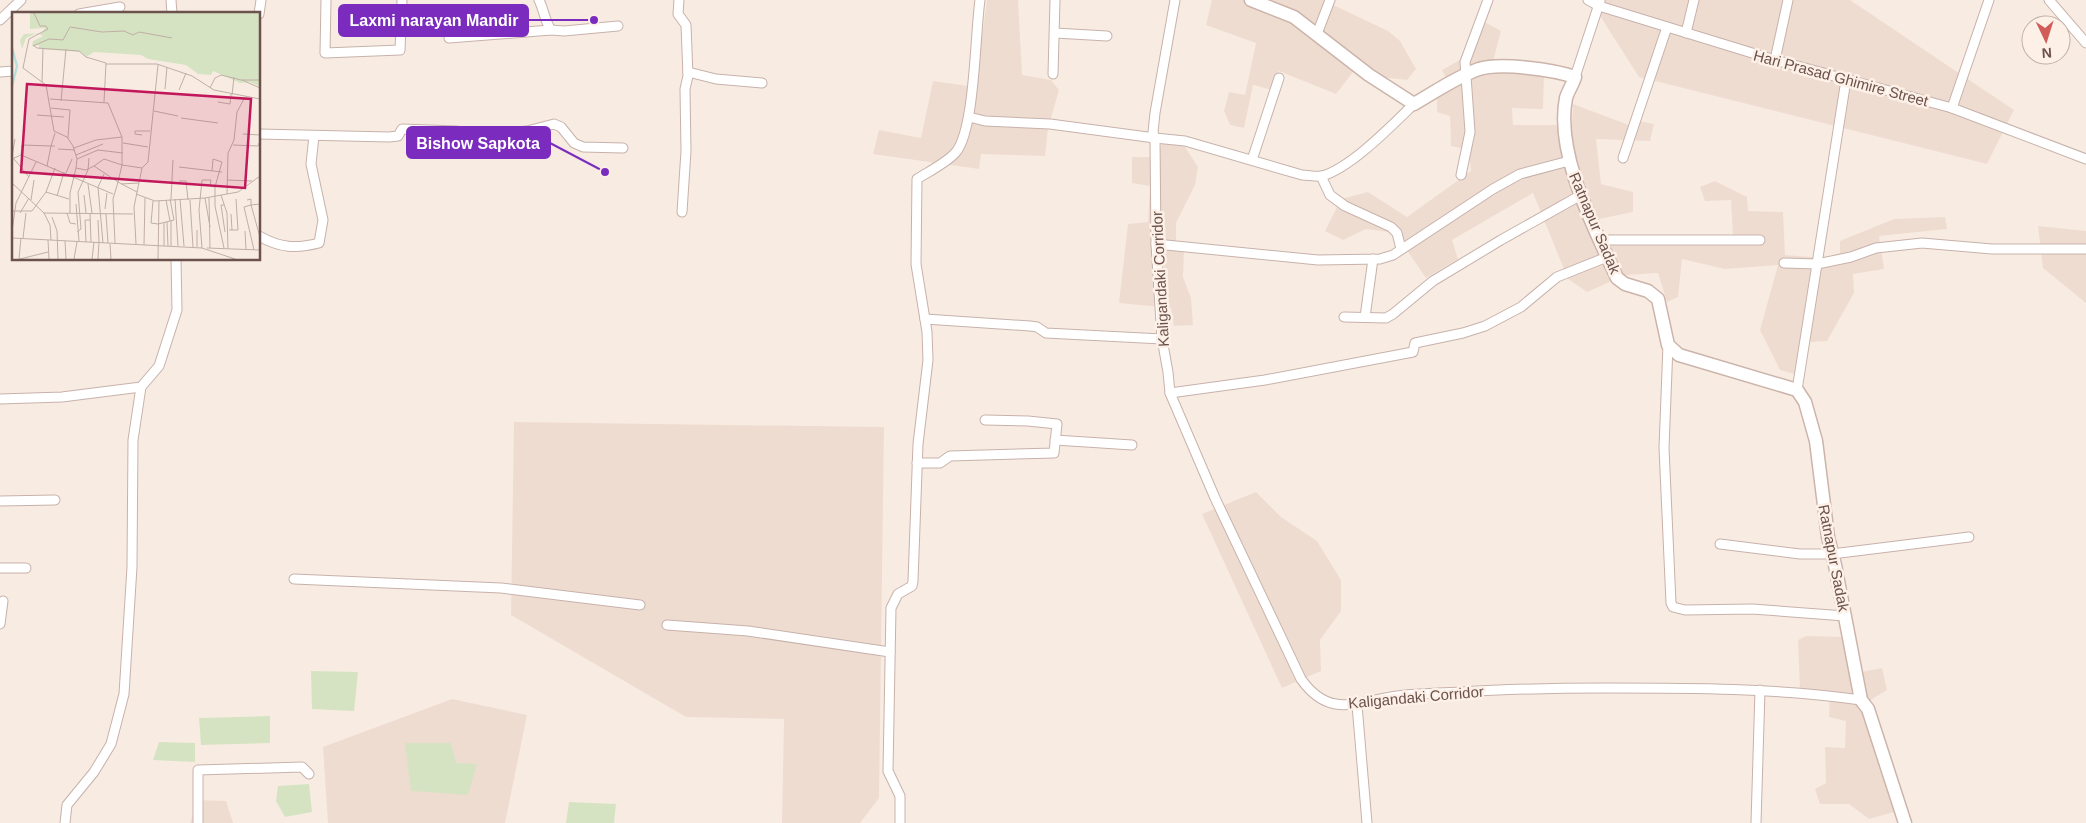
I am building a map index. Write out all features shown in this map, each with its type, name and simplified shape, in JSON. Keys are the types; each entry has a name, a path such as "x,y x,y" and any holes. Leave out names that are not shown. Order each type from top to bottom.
{"main road":[{"path":"1251,0 1294,18 1369,75 1414,104 1465,75 1496,66 1558,71 1576,77"},
{"name":"Ratnapur Sadak","path":"1576,77 1566,104 1565,118 1569,161 1617,278 1625,284 1648,291 1658,299 1668,345"},
{"path":"1668,345 1679,355 1689,359 1797,390"},
{"name":"Ratnapur Sadak","path":"1797,390 1805,402 1816,441 1828,537 1861,700"},
{"path":"1861,700 1868,709 1905,823"}],"street":[{"path":"0,20 21,0"},
{"path":"326,0 325,53 400,50 402,0"},
{"path":"539,0 551,30"},
{"path":"679,0 678,14 686,25 688,72 685,89 686,151 682,212"},
{"path":"900,823 900,796 888,771 891,608 898,594 912,586 913,581 917,463 928,360 925,319 916,264 917,179 956,153 962,141 969,116 980,0"},
{"path":"1053,74 1055,0"},
{"name":"Kaligandaki Corridor","path":"1176,0 1153,132 1156,138 1156,244 1162,339 1170,392 1215,498 1301,679 1308,689 1320,699 1334,704 1357,705 1396,696 1516,689 1715,688 1760,690 1861,700"},
{"path":"1317,34 1330,0"},
{"path":"1461,175 1470,132 1465,62 1488,0"},
{"name":"Hari Prasad Ghimire Street","path":"1588,0 1667,27 1775,60 1952,108 2086,159"},
{"path":"1686,33 1694,0"},
{"path":"1775,60 1788,0"},
{"path":"1952,108 1990,0"},
{"path":"2049,0 2086,43"},
{"path":"1576,77 1599,3"},
{"path":"84,12 101,5 120,8"},
{"path":"10,10 12,15"},
{"path":"449,38 618,26"},
{"path":"1623,158 1667,27"},
{"path":"1055,33 1107,36"},
{"path":"688,72 716,79 762,82"},
{"path":"1252,160 1279,78"},
{"path":"1797,390 1846,80"},
{"path":"969,116 985,121 1050,124 1185,141 1302,175 1321,176 1341,166 1368,147 1414,104"},
{"path":"260,134 398,136 402,129 456,131 486,135 527,131 554,124 562,127 574,143 583,148 623,148"},
{"path":"260,237 271,244 287,246 305,247 319,243 323,220 311,164 314,136"},
{"path":"1156,244 1318,260 1372,260 1393,255 1493,189 1520,174 1569,161"},
{"path":"1321,176 1330,195 1345,206 1391,227 1398,233 1400,250"},
{"path":"1344,317 1386,318 1434,281 1582,194"},
{"path":"1600,240 1760,240"},
{"path":"1784,263 1817,264 1851,257 1876,248 1922,243 1992,249 2086,249"},
{"path":"1170,392 1266,380 1413,352 1415,343 1463,333 1485,326 1521,307 1557,277 1607,256"},
{"path":"65,823 68,805 94,772 111,744 124,694 132,567 133,440 141,387 160,366 177,310 176,260"},
{"path":"1365,317 1372,260"},
{"path":"925,319 1030,326 1037,327 1046,333 1162,339"},
{"path":"1668,345 1664,448 1671,603 1673,607 1685,610 1752,609 1845,616"},
{"path":"0,399 62,398 141,387"},
{"path":"917,463 940,463 950,456 1054,453 1057,424 985,420"},
{"path":"1055,440 1132,445"},
{"path":"0,501 55,500"},
{"path":"1720,544 1800,554 1832,554 1969,537"},
{"path":"0,568 26,568"},
{"path":"294,579 501,588 640,605"},
{"path":"0,624 3,601"},
{"path":"667,625 748,631 890,652"},
{"path":"1756,823 1760,690"},
{"path":"1357,705 1367,823"},
{"path":"198,823 198,770 302,767 309,774"}],"shaded area":[{"path":"987,0 1018,0 1022,75 1051,80 1059,90 1048,128 1045,156 981,154 979,169 873,154 879,130 921,138 933,81 975,87"},
{"path":"1212,0 1328,0 1327,2 1388,31 1400,41 1416,69 1407,80 1380,77 1360,63 1336,94 1279,71 1272,90 1253,85 1244,128 1230,125 1224,111 1229,92 1245,95 1256,43 1206,25"},
{"path":"1590,0 1850,0 2014,110 1987,164 1639,77 1595,8 1591,7 1592,3"},
{"path":"1481,20 1501,31 1490,73 1544,75 1543,109 1512,108 1513,125 1572,125 1573,104 1634,127 1638,121 1654,124 1650,141 1596,139 1601,184 1633,192 1633,212 1599,219 1603,234 1639,237 1733,237 1731,200 1705,201 1700,187 1715,181 1747,197 1748,211 1783,212 1785,255 1825,258 1840,253 1840,241 1894,219 1945,217 1947,229 1879,236 1884,269 1853,274 1854,293 1827,341 1809,342 1802,376 1780,370 1760,330 1778,265 1725,269 1682,259 1678,297 1667,302 1658,273 1626,275 1587,292 1568,279 1533,193 1452,240 1458,259 1426,278 1395,233 1366,229 1343,240 1325,231 1341,199 1368,192 1407,217 1471,171 1469,150 1451,146 1450,116 1437,112 1437,94 1451,87 1442,70 1469,55"},
{"path":"1162,140 1183,144 1198,167 1195,185 1176,223 1176,246 1184,249 1183,277 1191,298 1193,325 1174,326 1171,308 1119,303 1128,224 1148,222 1150,186 1132,183 1132,157 1160,157"},
{"path":"2038,226 2086,231 2086,303 2043,268"},
{"path":"514,422 884,427 879,798 860,823 782,823 784,719 686,717 511,615"},
{"path":"1256,492 1281,517 1317,541 1341,580 1341,611 1320,640 1321,671 1282,688 1202,514"},
{"path":"1806,636 1844,637 1851,674 1882,668 1887,690 1869,701 1864,720 1894,812 1869,819 1849,804 1820,804 1815,789 1826,783 1825,747 1845,748 1846,721 1829,717 1830,693 1800,690 1798,640"},
{"path":"452,699 527,715 505,823 328,823 323,747"},
{"path":"198,800 226,801 233,823 190,823"}],"green space":[{"path":"311,671 358,672 354,711 312,709"},
{"path":"270,716 270,743 201,745 199,718"},
{"path":"159,742 195,743 195,762 153,760"},
{"path":"405,743 451,743 456,763 477,764 468,795 411,791"},
{"path":"309,784 312,812 285,817 276,801 278,786"},
{"path":"569,802 616,804 614,823 566,823"}],"place":[{"name":"Laxmi narayan Mandir","path":"594,20"},
{"name":"Bishow Sapkota","path":"605,172"}]}
